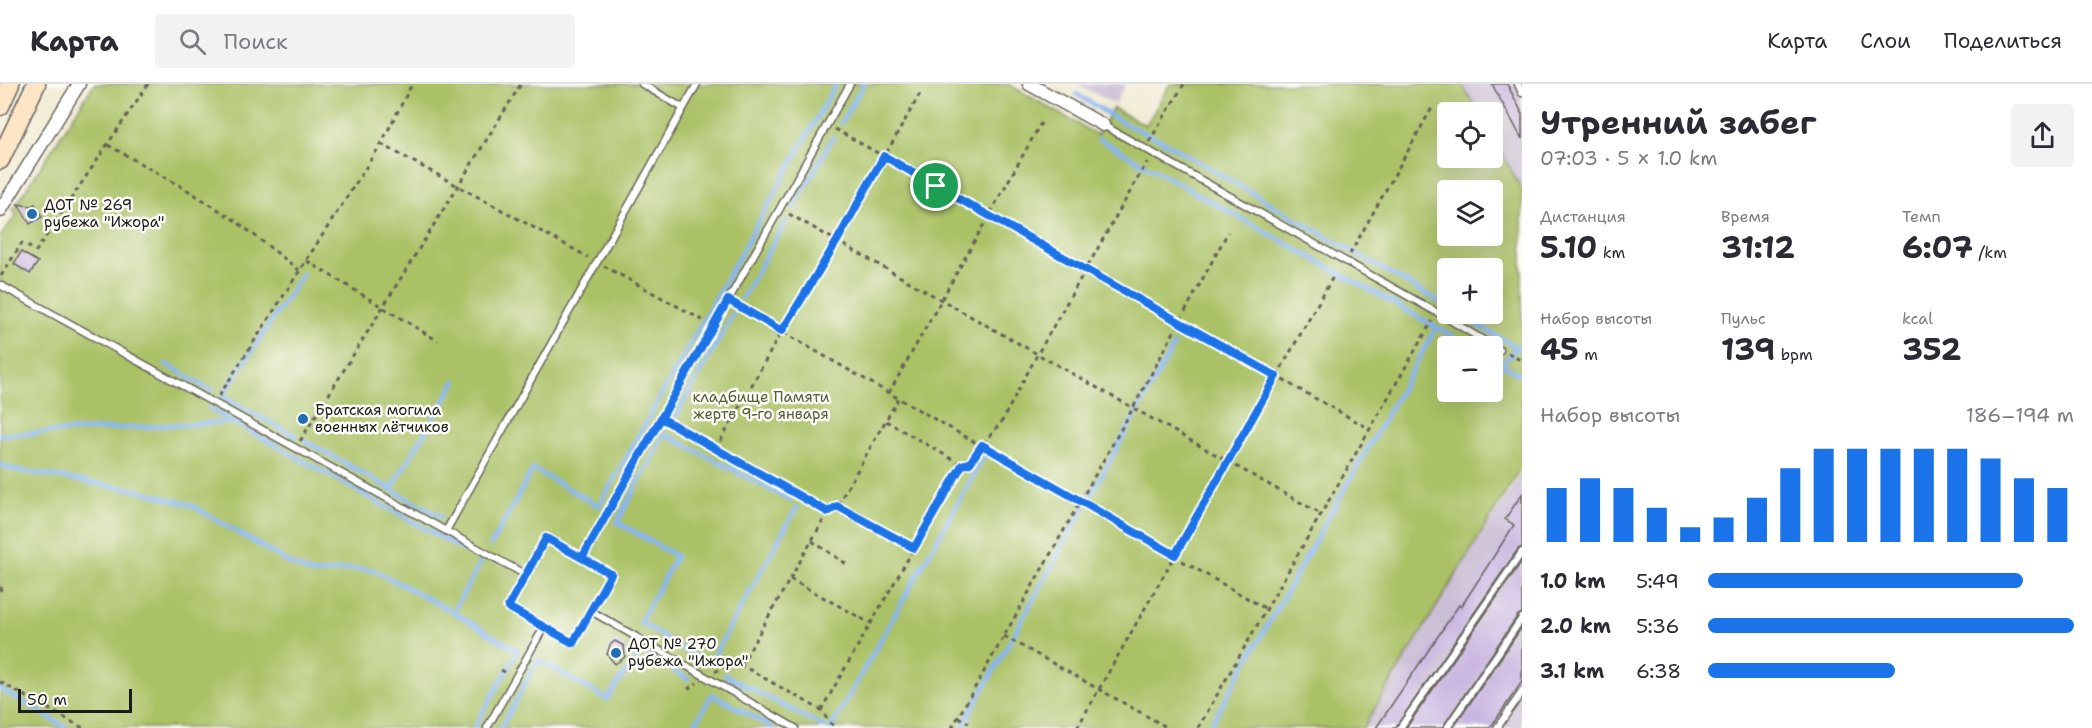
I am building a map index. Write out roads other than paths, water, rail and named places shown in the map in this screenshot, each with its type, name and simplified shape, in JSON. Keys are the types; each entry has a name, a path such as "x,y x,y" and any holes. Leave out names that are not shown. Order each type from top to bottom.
{"main road":[{"path":"0,106 10,84"},
{"path":"0,160 36,84"}],"street":[{"path":"0,211 78,84"},
{"path":"1029,84 1103,125"}],"lane":[{"path":"642,84 683,108"},
{"path":"447,531 697,84"},
{"path":"582,558 850,84"},
{"path":"1518,84 1522,93"},
{"path":"1103,125 1477,336"},
{"path":"0,285 526,575"},
{"path":"546,538 582,558 611,574 573,643 508,607 546,538"},
{"path":"1400,728 1522,552"},
{"path":"591,611 795,728"},
{"path":"1447,728 1522,618"},
{"path":"487,728 544,627"},
{"path":"1497,728 1522,692"}],"waterway":[{"path":"491,545 533,469 599,506 836,84"},
{"path":"841,123 864,84"},
{"path":"1076,94 1125,124 1161,140 1437,301"},
{"path":"794,208 833,137"},
{"path":"1099,139 1452,336"},
{"path":"742,298 786,221"},
{"path":"296,436 224,398 224,393 303,273"},
{"path":"676,416 733,314"},
{"path":"1476,324 1522,350"},
{"path":"1209,728 1436,328"},
{"path":"962,728 1174,345"},
{"path":"1503,364 1517,347"},
{"path":"166,364 212,391"},
{"path":"1503,365 1522,376"},
{"path":"391,489 456,381"},
{"path":"210,409 467,552"},
{"path":"0,435 231,422"},
{"path":"790,500 665,434 617,522 676,556 640,622 704,662 712,659 797,507"},
{"path":"305,441 441,517"},
{"path":"831,728 986,453"},
{"path":"0,465 16,470 141,491 191,505 293,565 313,574 351,569 374,570 453,612"},
{"path":"474,728 518,651 453,612 481,562"},
{"path":"501,728 538,660 607,699 641,651 688,679"},
{"path":"725,675 826,728"},
{"path":"0,689 67,728"},
{"path":"693,728 712,694 773,728"}],"place":[{"name":"ДОТ № 269 рубежа \"Ижора\"","path":"32,214"},
{"name":"Братская могила военных лётчиков","path":"303,419"},
{"name":"ДОТ № 270 рубежа \"Ижора\"","path":"616,653"}],"park label":[{"name":"кладбище Памяти жертв 9-го января","path":"761,406"}]}
